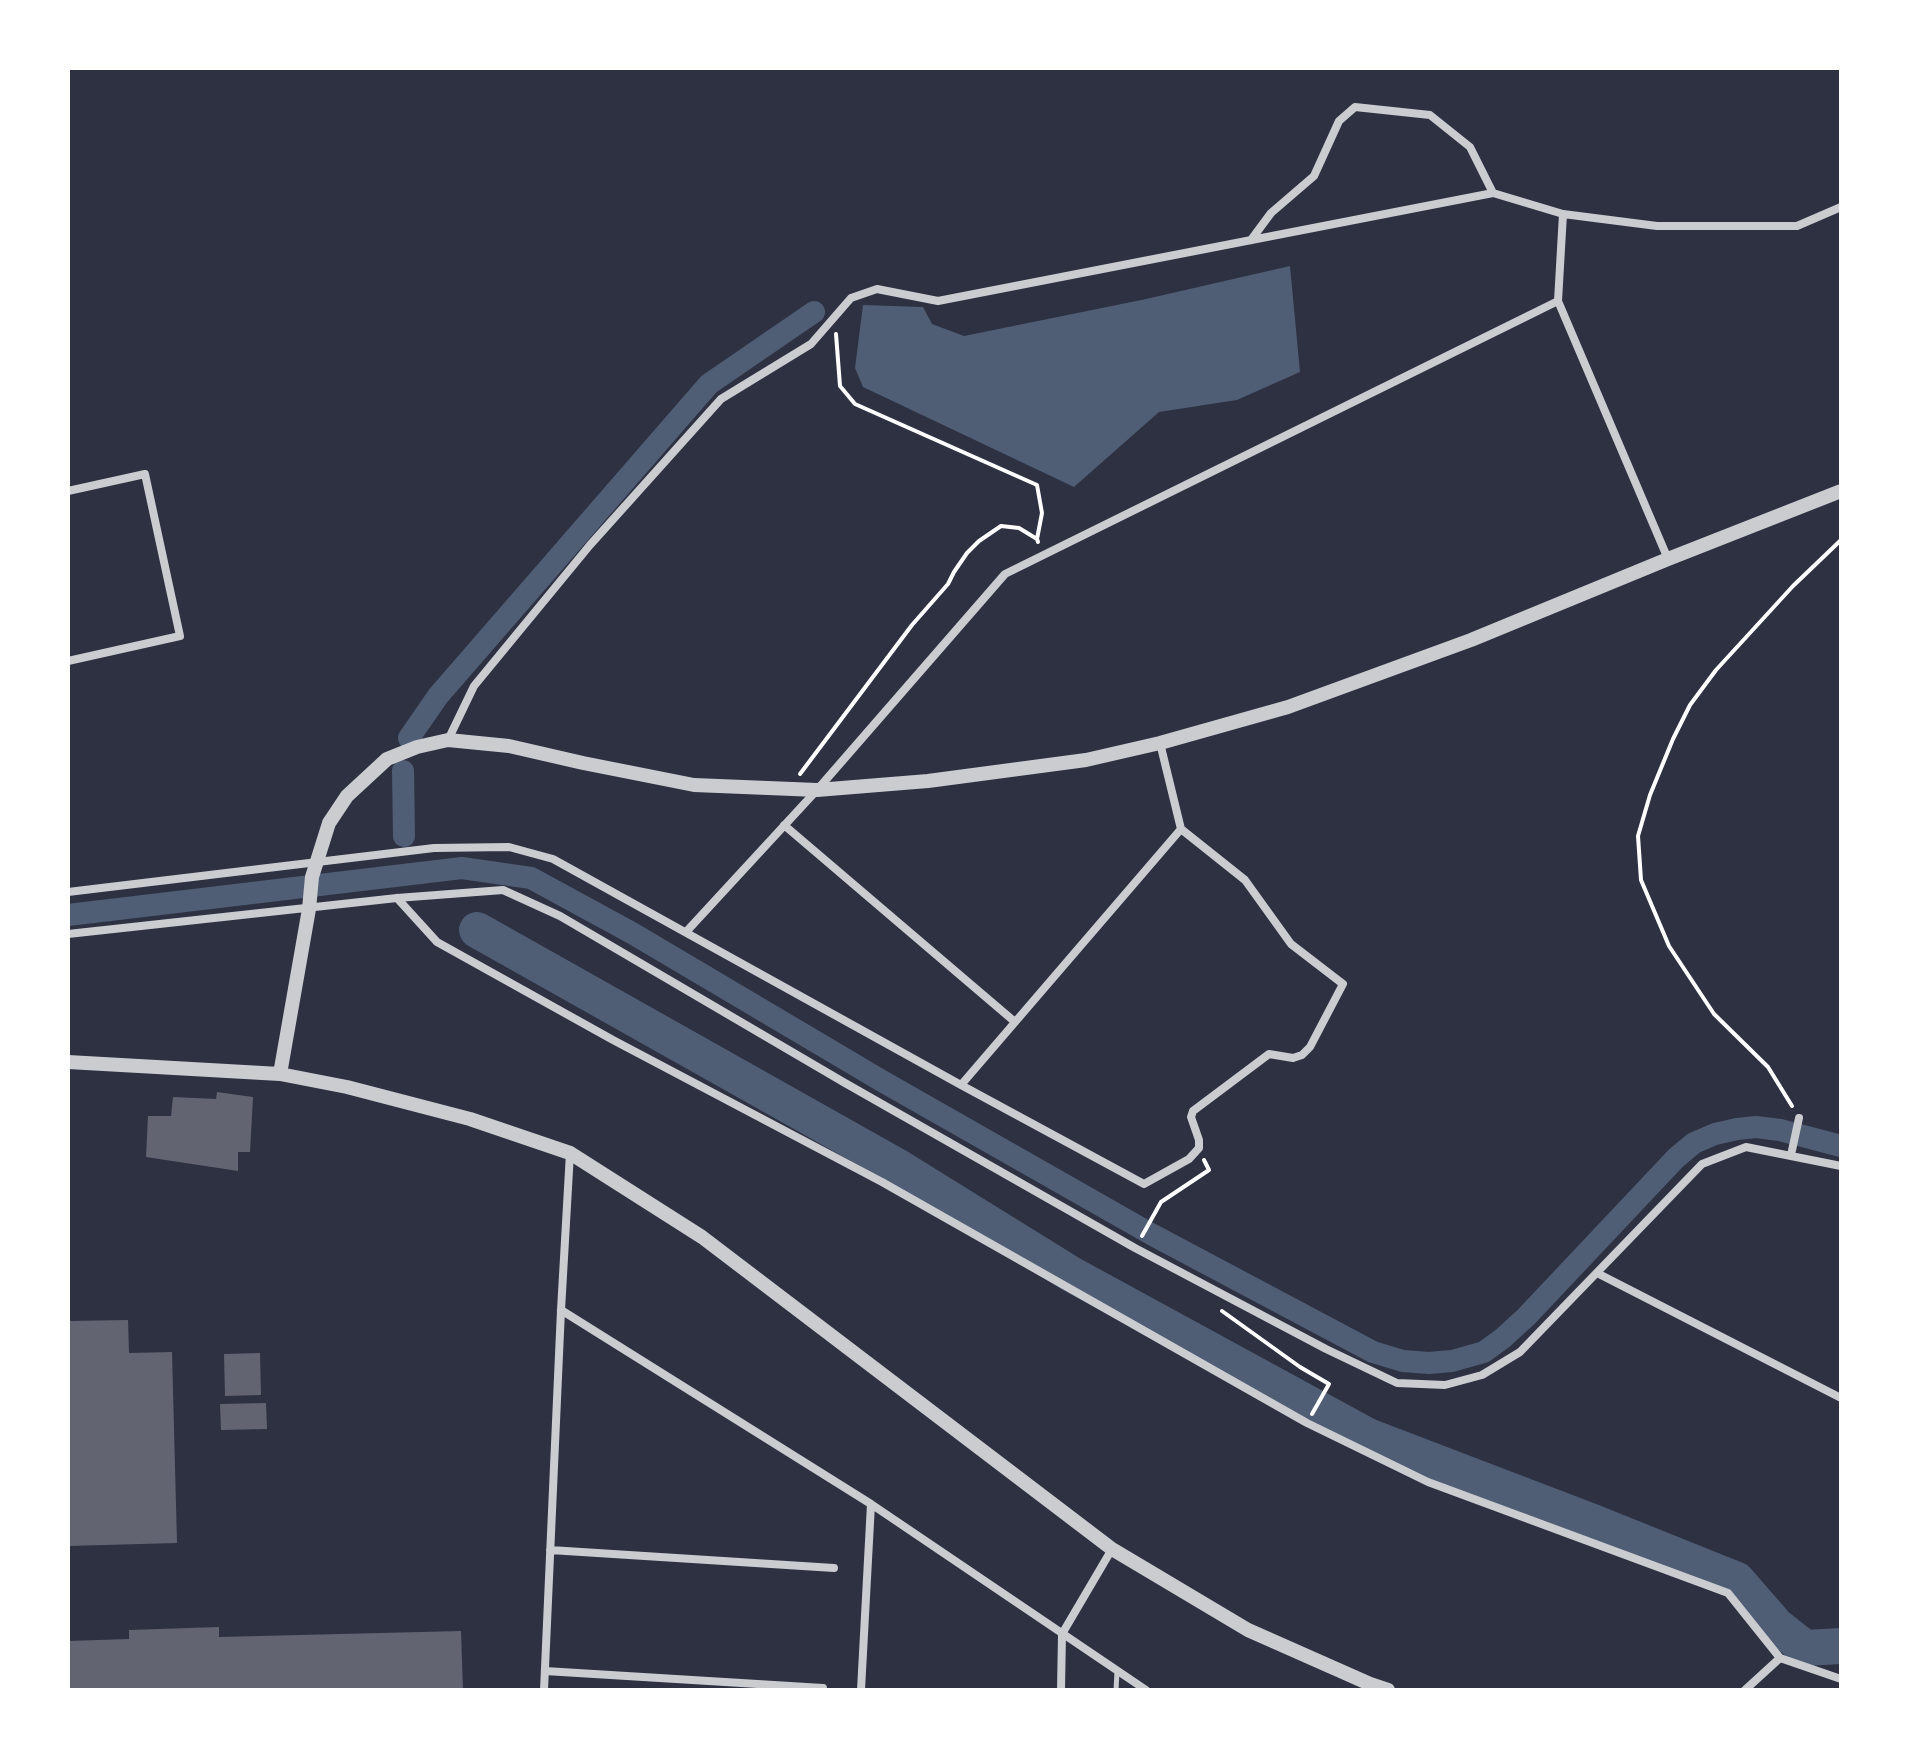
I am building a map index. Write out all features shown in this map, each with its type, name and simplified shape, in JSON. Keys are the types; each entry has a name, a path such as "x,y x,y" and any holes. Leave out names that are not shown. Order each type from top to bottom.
{"street":[{"path":"1251,240 1271,213 1314,176 1339,121 1355,107 1430,115 1470,147 1493,193"},
{"path":"448,740 474,686 590,545 721,399 811,344 851,298 877,289 938,301 1493,193 1563,214 1657,226 1797,226 1841,207"},
{"path":"1563,214 1558,301 1668,559"},
{"path":"686,932 817,790 1005,574 1558,301"},
{"path":"68,491 145,474 180,636 68,661"},
{"path":"280,1074 313,870 329,823 347,796 387,759 417,747 448,740 509,746 694,785 817,790 928,781 1072,762 1160,743 1302,702 1471,640 1841,491"},
{"path":"68,892 313,870 434,848 509,847 553,859 1144,1184 1189,1159 1199,1148 1191,1117 1193,1111 1269,1054 1293,1058 1310,1047 1343,984 1291,944 1245,880 1181,829 1160,743"},
{"path":"784,825 1015,1022"},
{"path":"961,1085 1181,829"},
{"path":"68,934 397,898 503,890 560,916 1135,1248 1397,1383 1445,1385 1482,1375 1520,1352 1702,1164 1746,1147 1792,1151 1841,1166"},
{"path":"397,898 437,942 613,1040 882,1182 1307,1423 1428,1482 1728,1593 1780,1658 1841,1679"},
{"path":"68,1062 280,1074 347,1087 470,1119 570,1153 702,1237 1112,1549 1248,1630 1388,1690"},
{"path":"1792,1151 1799,1118"},
{"path":"544,1690 570,1153"},
{"path":"1597,1273 1841,1398"},
{"path":"561,1310 871,1504 1146,1690"},
{"path":"861,1690 871,1504"},
{"path":"1061,1690 1062,1634 1112,1549"},
{"path":"550,1550 834,1568"},
{"path":"1745,1690 1780,1658"},
{"path":"545,1671 823,1688"}],"lane":[{"path":"1116,1690 1118,1671"}],"path":[{"path":"835,317 840,386 855,404 1037,485 1042,513 1037,539 1040,557"},
{"path":"789,789 912,625 948,584 967,553 1001,526 1019,528 1037,539"},
{"path":"1799,1118 1768,1067 1714,1014 1669,946 1641,880 1638,836 1661,767 1690,705 1716,670 1793,586 1841,540"},
{"path":"1139,1241 1161,1202 1209,1170 1199,1148"},
{"path":"1212,1304 1329,1384 1321,1397"}],"water":[{"path":"1290,266 1300,372 1237,400 1159,412 1074,487 863,387 855,368 863,305 923,307 932,324 964,336"}],"building":[{"path":"217,1092 253,1097 250,1152 238,1152 238,1171 146,1157 148,1116 171,1116 173,1097 216,1099"},
{"path":"128,1320 129,1353 172,1352 177,1543 68,1546 68,1321"},
{"path":"260,1353 261,1395 225,1396 224,1354"},
{"path":"266,1403 267,1429 221,1430 220,1404"},
{"path":"219,1627 219,1637 461,1631 463,1690 68,1690 68,1641 129,1639 129,1630"}],"waterway":[{"path":"409,738 438,696 709,384 814,312"},
{"path":"403,771 404,836"},
{"path":"68,915 462,868 531,878 632,933 882,1081 1151,1234 1373,1352 1403,1361 1452,1361 1484,1352 1503,1338 1694,1143 1715,1134 1756,1127 1841,1146"},
{"path":"477,930 900,1168 1071,1274 1368,1436 1737,1580 1777,1626 1805,1648 1841,1646"}]}
